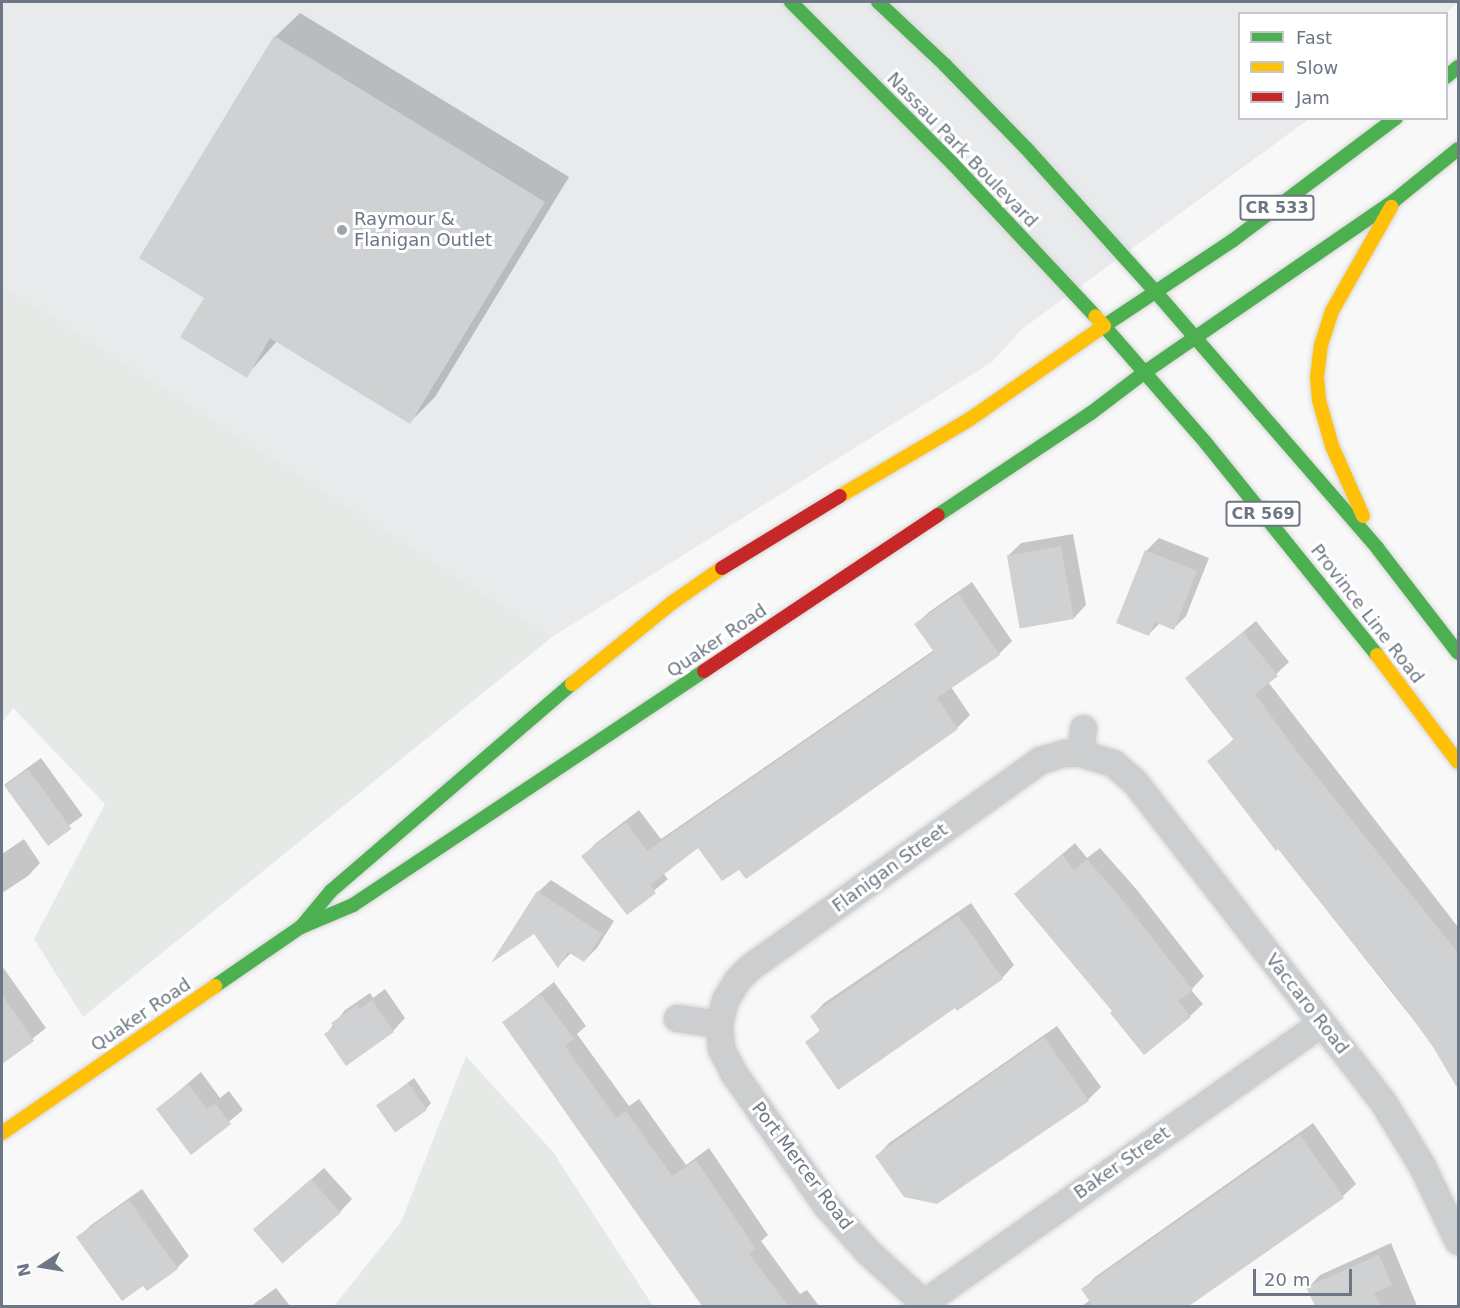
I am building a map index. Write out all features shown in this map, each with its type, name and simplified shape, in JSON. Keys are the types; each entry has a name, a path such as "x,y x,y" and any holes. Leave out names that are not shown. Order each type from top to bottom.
{"street":[{"name":"Nassau Park Boulevard","path":"791,2 952,164 1104,326"},
{"path":"878,2 945,65 1026,148 1154,290"},
{"name":"CR 533","path":"1104,326 1154,290 1232,241 1393,120"},
{"path":"1197,338 1395,200 1458,149"},
{"path":"1378,549 1332,446 1319,400 1317,377 1321,345 1332,311 1395,200"},
{"name":"CR 569","path":"1154,290 1378,549 1458,653"},
{"name":"Province Line Road","path":"1104,326 1206,443 1380,657 1458,762"},
{"name":"Quaker Road","path":"302,927 331,891 577,679 673,602 754,546 970,419 1104,326"},
{"name":"Quaker Road","path":"2,1133 302,927 353,905 1092,413 1145,372 1197,338"},
{"name":"Flanigan Street","path":"732,1072 721,1048 719,1024 724,1000 736,980 750,967 1040,760 1064,753 1082,740 1134,781"},
{"name":"Vaccaro Road","path":"1134,781 1383,1102 1422,1166 1458,1240"},
{"path":"676,1018 719,1024"},
{"name":"Baker Street","path":"925,1305 1322,1023"},
{"name":"Port Mercer Road","path":"732,1072 825,1203 868,1252 925,1305"}],"shaded area":[{"path":"2,2 1458,2 1447,12 1238,12 1238,120 1308,120 1022,329 992,362 552,637 2,284"},
{"path":"2,284 552,637 83,1017 34,939 105,804 13,708 2,723"},
{"path":"466,1056 553,1152 653,1306 334,1306 401,1222"}],"building":[{"name":"Raymour & Flanigan Outlet","path":"274,36 545,202 410,424 270,338 247,378 180,337 204,298 139,258"},
{"path":"1061,546 1074,619 1020,628 1007,556"},
{"path":"1145,550 1197,571 1174,630 1154,622 1149,636 1116,623"},
{"path":"958,594 1000,655 937,698 958,729 746,879 739,870 722,881 698,848 650,885 656,893 627,915 581,856 626,822 647,851 934,652 914,624"},
{"path":"1243,632 1278,676 1255,694 1302,758 1458,953 1458,1089 1433,1047 1400,1001 1278,849 1276,851 1207,761 1234,740 1185,678"},
{"path":"28,769 71,829 48,846 5,786"},
{"path":"1062,854 1074,870 1087,859 1125,903 1193,990 1178,1001 1191,1017 1144,1055 1110,1013 1112,1011 1014,894"},
{"path":"537,891 602,934 584,962 568,952 558,968 534,934 491,963"},
{"path":"958,915 1003,979 957,1011 955,1008 838,1090 805,1042 820,1031 810,1016"},
{"path":"541,994 574,1039 565,1046 616,1118 626,1111 672,1176 696,1160 756,1249 749,1254 788,1306 702,1306 502,1022"},
{"path":"2,995 34,1041 2,1064"},
{"path":"372,1000 394,1032 346,1066 324,1034 334,1027 331,1023 357,1005 359,1009"},
{"path":"1044,1037 1089,1101 937,1204 904,1197 875,1156"},
{"path":"408,1083 427,1110 395,1132 376,1105"},
{"path":"188,1084 207,1109 215,1103 231,1124 191,1155 156,1109"},
{"path":"1300,1135 1344,1198 1189,1306 1093,1306 1081,1289"},
{"path":"311,1179 341,1213 282,1263 253,1230"},
{"path":"129,1200 178,1269 147,1291 143,1286 122,1301 76,1237"},
{"path":"1379,1255 1392,1285 1374,1293 1381,1306 1315,1306 1306,1287"}],"traffic: fast":[{"path":"791,2 952,163 1095,316"},
{"path":"878,2 945,65 1026,148 1154,290"},
{"path":"1448,75 1458,67"},
{"path":"1377,655 1206,443 1104,326 1232,241 1393,120"},
{"path":"1145,372 1395,200 1458,149"},
{"path":"1154,290 1378,549 1458,653"},
{"path":"938,515 1091,413 1145,372"},
{"path":"215,986 301,927 353,905 704,671"},
{"path":"301,927 331,891 572,684"}],"traffic: slow":[{"path":"1363,516 1332,446 1319,400 1317,377 1321,345 1332,311 1391,207"},
{"path":"840,496 970,419 1104,326 1095,316"},
{"path":"572,684 673,602 722,568"},
{"path":"1377,655 1458,762"},
{"path":"2,1133 215,986"}],"traffic: jam":[{"path":"722,568 840,496"},
{"path":"704,671 938,515"}],"place":[{"name":"Raymour & Flanigan Outlet","path":"342,230"}]}
